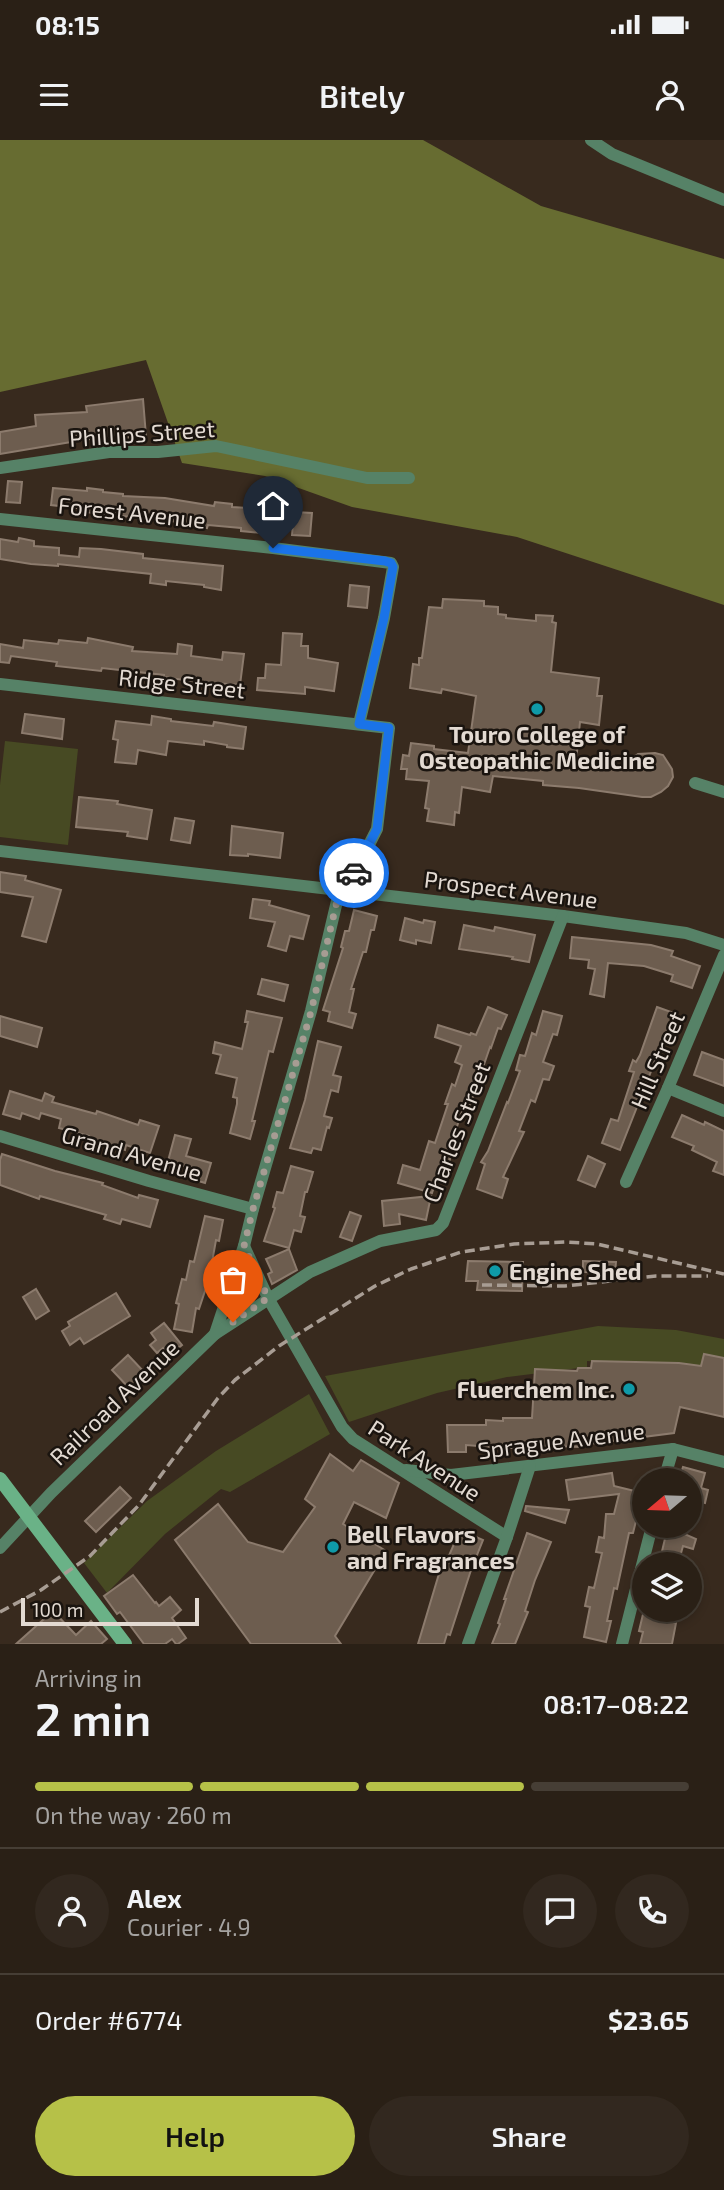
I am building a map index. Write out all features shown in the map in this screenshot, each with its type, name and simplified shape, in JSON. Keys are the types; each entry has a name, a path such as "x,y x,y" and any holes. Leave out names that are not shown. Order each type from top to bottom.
{"main road":[{"path":"0,1479 125,1644"}],"street":[{"path":"591,140 612,154 724,200"},
{"name":"Phillips Street","path":"0,468 108,452 158,452 216,446 367,478 410,478"},
{"name":"Forest Avenue","path":"0,519 391,563 393,567 384,618 359,724"},
{"name":"Ridge Street","path":"0,684 389,728 377,829 344,890"},
{"path":"695,783 724,792"},
{"name":"Prospect Avenue","path":"0,851 563,916 686,933 724,945"},
{"path":"215,1334 244,1246 311,1012 337,901 344,890"},
{"name":"Charles Street","path":"268,1298 310,1272 343,1256 380,1241 436,1230 443,1223 563,916"},
{"name":"Hill Street","path":"626,1182 724,955"},
{"path":"668,1088 724,1111"},
{"name":"Grand Avenue","path":"0,1136 253,1209"},
{"path":"244,1246 268,1298"},
{"name":"Railroad Avenue","path":"0,1548 51,1493 215,1334 268,1298"},
{"name":"Park Avenue","path":"268,1298 342,1427 353,1439 507,1537"},
{"path":"667,1468 673,1449"},
{"name":"Sprague Avenue","path":"402,1469 451,1475 673,1449 724,1462"},
{"path":"468,1644 530,1466"},
{"path":"622,1644 649,1538"}],"green space":[{"path":"0,140 423,140 541,206 724,259 724,605 517,537 352,507 265,476 182,463 146,360 0,392"},
{"path":"5,741 78,749 68,845 0,837 0,785"},
{"path":"598,1326 676,1330 724,1339 724,1376 667,1366 587,1361 587,1367 507,1377 437,1393 349,1422 325,1376"},
{"path":"309,1394 330,1434 230,1492 221,1489 165,1534 107,1593 84,1563 147,1501 216,1451"}],"building":[{"path":"143,399 146,436 120,438 120,435 0,454 0,432 36,426 35,415 87,412 86,406"},
{"path":"8,481 22,482 20,503 6,502"},
{"path":"53,488 87,491 87,488 123,496 165,498 214,506 215,502 232,504 232,507 264,509 262,533 241,531 241,528 208,525 207,528 161,519 107,515 51,505"},
{"path":"294,512 312,513 310,536 292,535"},
{"path":"19,538 34,541 34,546 59,548 59,555 79,557 80,548 101,549 143,554 143,558 223,566 221,590 204,585 166,581 166,585 150,583 151,574 0,559 0,539 18,542"},
{"path":"350,585 369,587 367,608 348,606"},
{"name":"Touro College of Osteopathic Medicine","path":"443,599 484,601 484,606 498,607 498,614 506,615 506,618 536,621 536,615 553,616 552,622 556,623 551,672 599,678 597,696 602,696 599,725 580,722 576,762 624,770 638,754 663,755 672,769 673,777 668,786 651,797 642,797 493,776 490,792 462,787 459,813 455,812 454,825 427,821 429,809 425,808 429,781 406,779 407,769 401,769 403,755 409,756 411,743 468,753 476,696 442,689 441,693 410,688 413,664 419,665 419,658 422,658 429,607 442,608"},
{"path":"283,633 302,634 301,646 308,646 308,658 338,663 334,691 305,687 305,694 257,690 258,678 265,678 266,664 281,665"},
{"path":"88,638 133,647 132,651 177,654 178,644 192,646 191,656 222,660 223,652 244,654 240,685 190,681 164,675 102,668 101,671 56,666 57,662 11,656 9,663 0,662 0,644 23,648 24,640 58,644 59,640 87,643"},
{"path":"25,714 64,719 62,739 22,733"},
{"path":"152,716 213,726 214,722 246,727 243,749 204,741 204,745 168,741 166,755 138,750 136,764 115,762 118,740 113,739 116,721 151,725"},
{"path":"79,797 118,801 117,804 152,810 147,839 127,836 128,832 76,827"},
{"path":"175,818 194,821 190,843 171,840"},
{"path":"232,826 283,833 280,858 230,855"},
{"path":"0,872 26,876 25,880 61,890 46,942 22,936 33,897 0,892"},
{"path":"253,899 270,901 269,905 309,916 303,939 290,936 286,951 268,946 275,922 250,918"},
{"path":"354,910 377,916 351,989 354,989 349,1012 356,1014 352,1028 328,1021 330,1012 323,1010 343,948 341,947 345,931 349,931"},
{"path":"405,918 423,923 424,920 435,922 431,943 416,940 416,944 400,940"},
{"path":"464,925 494,931 495,927 535,935 529,962 459,949"},
{"path":"572,937 651,945 673,951 671,956 700,966 692,988 671,981 673,975 644,966 608,963 604,997 590,994 595,969 588,968 589,960 570,958"},
{"path":"262,979 288,985 284,1001 258,994"},
{"path":"488,1007 507,1015 490,1047 468,1111 463,1109 450,1147 453,1148 447,1170 440,1168 432,1193 398,1183 403,1165 420,1170 429,1141 435,1143 448,1104 445,1104 462,1065 455,1062 461,1046 435,1037 438,1025 476,1035"},
{"path":"657,1007 674,1013 620,1150 602,1143 611,1119 618,1121 634,1072 629,1071 633,1060 636,1062 640,1055"},
{"path":"247,1011 282,1018 273,1052 269,1051 250,1139 230,1133 237,1104 237,1098 233,1097 237,1078 216,1073 221,1055 213,1053 215,1042 242,1049 248,1022 245,1022"},
{"path":"543,1011 562,1016 557,1035 553,1034 543,1062 554,1066 549,1080 543,1079 535,1102 531,1100 519,1131 524,1132 503,1177 508,1179 502,1198 477,1189 485,1164 481,1162 488,1151 520,1071 516,1070 520,1055 525,1056 532,1033 536,1035"},
{"path":"0,1016 42,1028 37,1047 0,1036"},
{"path":"318,1041 341,1047 333,1075 341,1077 338,1092 331,1090 324,1116 332,1118 321,1150 313,1148 311,1153 290,1148 305,1100"},
{"path":"702,1052 724,1060 724,1086 694,1075"},
{"path":"10,1091 42,1101 45,1093 54,1097 52,1102 96,1114 97,1111 138,1125 140,1120 159,1126 150,1153 126,1145 125,1150 59,1128 61,1119 41,1113 39,1119 22,1113 20,1119 3,1114"},
{"path":"682,1115 724,1131 724,1175 713,1171 717,1162 692,1150 694,1146 672,1137"},
{"path":"175,1135 191,1139 186,1156 211,1163 205,1183 192,1179 195,1169 168,1161"},
{"path":"2,1154 103,1183 102,1185 138,1198 139,1195 158,1200 150,1227 122,1219 120,1224 104,1219 106,1215 40,1196 39,1199 0,1185"},
{"path":"588,1156 605,1164 595,1187 578,1180"},
{"path":"291,1166 313,1172 300,1216 305,1217 301,1232 294,1230 289,1248 264,1241 275,1208 273,1207 277,1192 283,1193"},
{"path":"431,1196 426,1220 399,1214 400,1224 384,1226 382,1201"},
{"path":"350,1212 361,1216 352,1241 340,1237"},
{"path":"205,1216 223,1220 219,1241 216,1240 209,1279 199,1309 196,1308 192,1332 174,1329 179,1304 176,1303 182,1279 186,1280 190,1261 194,1262"},
{"path":"289,1249 297,1270 272,1284 268,1274 272,1272 266,1259"},
{"name":"Engine Shed","path":"468,1261 523,1262 522,1291 477,1290 478,1281 466,1281"},
{"path":"583,1261 616,1262 615,1273 583,1272"},
{"path":"36,1289 49,1311 36,1319 23,1297"},
{"path":"116,1293 130,1316 84,1344 80,1338 70,1345 62,1331 70,1326 68,1322"},
{"path":"164,1323 182,1345 168,1356 163,1348 157,1353 150,1345 156,1340 151,1333"},
{"name":"Fluerchem Inc.","path":"704,1354 724,1358 724,1417 680,1407 674,1433 580,1447 524,1445 524,1448 503,1448 466,1445 466,1452 448,1452 447,1425 486,1425 486,1420 532,1418 535,1369 577,1371 578,1368 591,1368 592,1361 701,1366"},
{"path":"128,1355 146,1374 130,1389 112,1370"},
{"name":"Bell Flavors and Fragrances","path":"330,1454 353,1471 361,1460 399,1483 386,1518 354,1502 343,1524 386,1551 335,1636 341,1644 251,1644 175,1540 218,1504 248,1542 283,1552 315,1507 305,1499"},
{"path":"612,1473 614,1486 632,1490 632,1533 629,1533 617,1589 614,1588 606,1642 584,1637 590,1607 585,1606 589,1587 594,1588 602,1553 596,1552 599,1537 604,1538 606,1514 614,1514 619,1494 569,1500 566,1480"},
{"path":"120,1487 131,1498 96,1532 85,1521"},
{"path":"702,1488 708,1490 705,1503 702,1502"},
{"path":"526,1506 569,1510 565,1523 525,1511"},
{"path":"460,1530 483,1540 450,1635 447,1634 444,1644 418,1644 444,1557 448,1558"},
{"path":"527,1533 551,1542 535,1580 525,1611 528,1612 515,1644 492,1644 500,1624 498,1623 504,1599"},
{"path":"665,1538 696,1539 693,1549 683,1546 681,1552 662,1552"},
{"path":"133,1575 159,1606 170,1597 181,1610 172,1618 186,1638 178,1644 172,1639 165,1644 144,1644 104,1596"},
{"path":"53,1611 76,1635 91,1621 107,1639 101,1644 16,1644"},
{"path":"641,1622 676,1623 672,1644 640,1644 643,1632 639,1631"}],"railway":[{"path":"0,1612 41,1590 90,1556 139,1505 218,1398 235,1380 279,1346 375,1286 411,1269 461,1252 514,1244 567,1242 597,1244 724,1274"},
{"path":"482,1285 565,1286 656,1276 708,1276"}],"way so far":[{"path":"233,1322 268,1298 244,1246 311,1012 337,901 354,873"}],"place":[{"name":"Touro College of Osteopathic Medicine","path":"537,709"},
{"name":"Engine Shed","path":"495,1271"},
{"name":"Fluerchem Inc.","path":"629,1389"},
{"name":"Bell Flavors and Fragrances","path":"333,1547"}],"route":[{"path":"273,548 385,561 393,567 359,724 389,728 382,798 377,829 354,873"}]}
